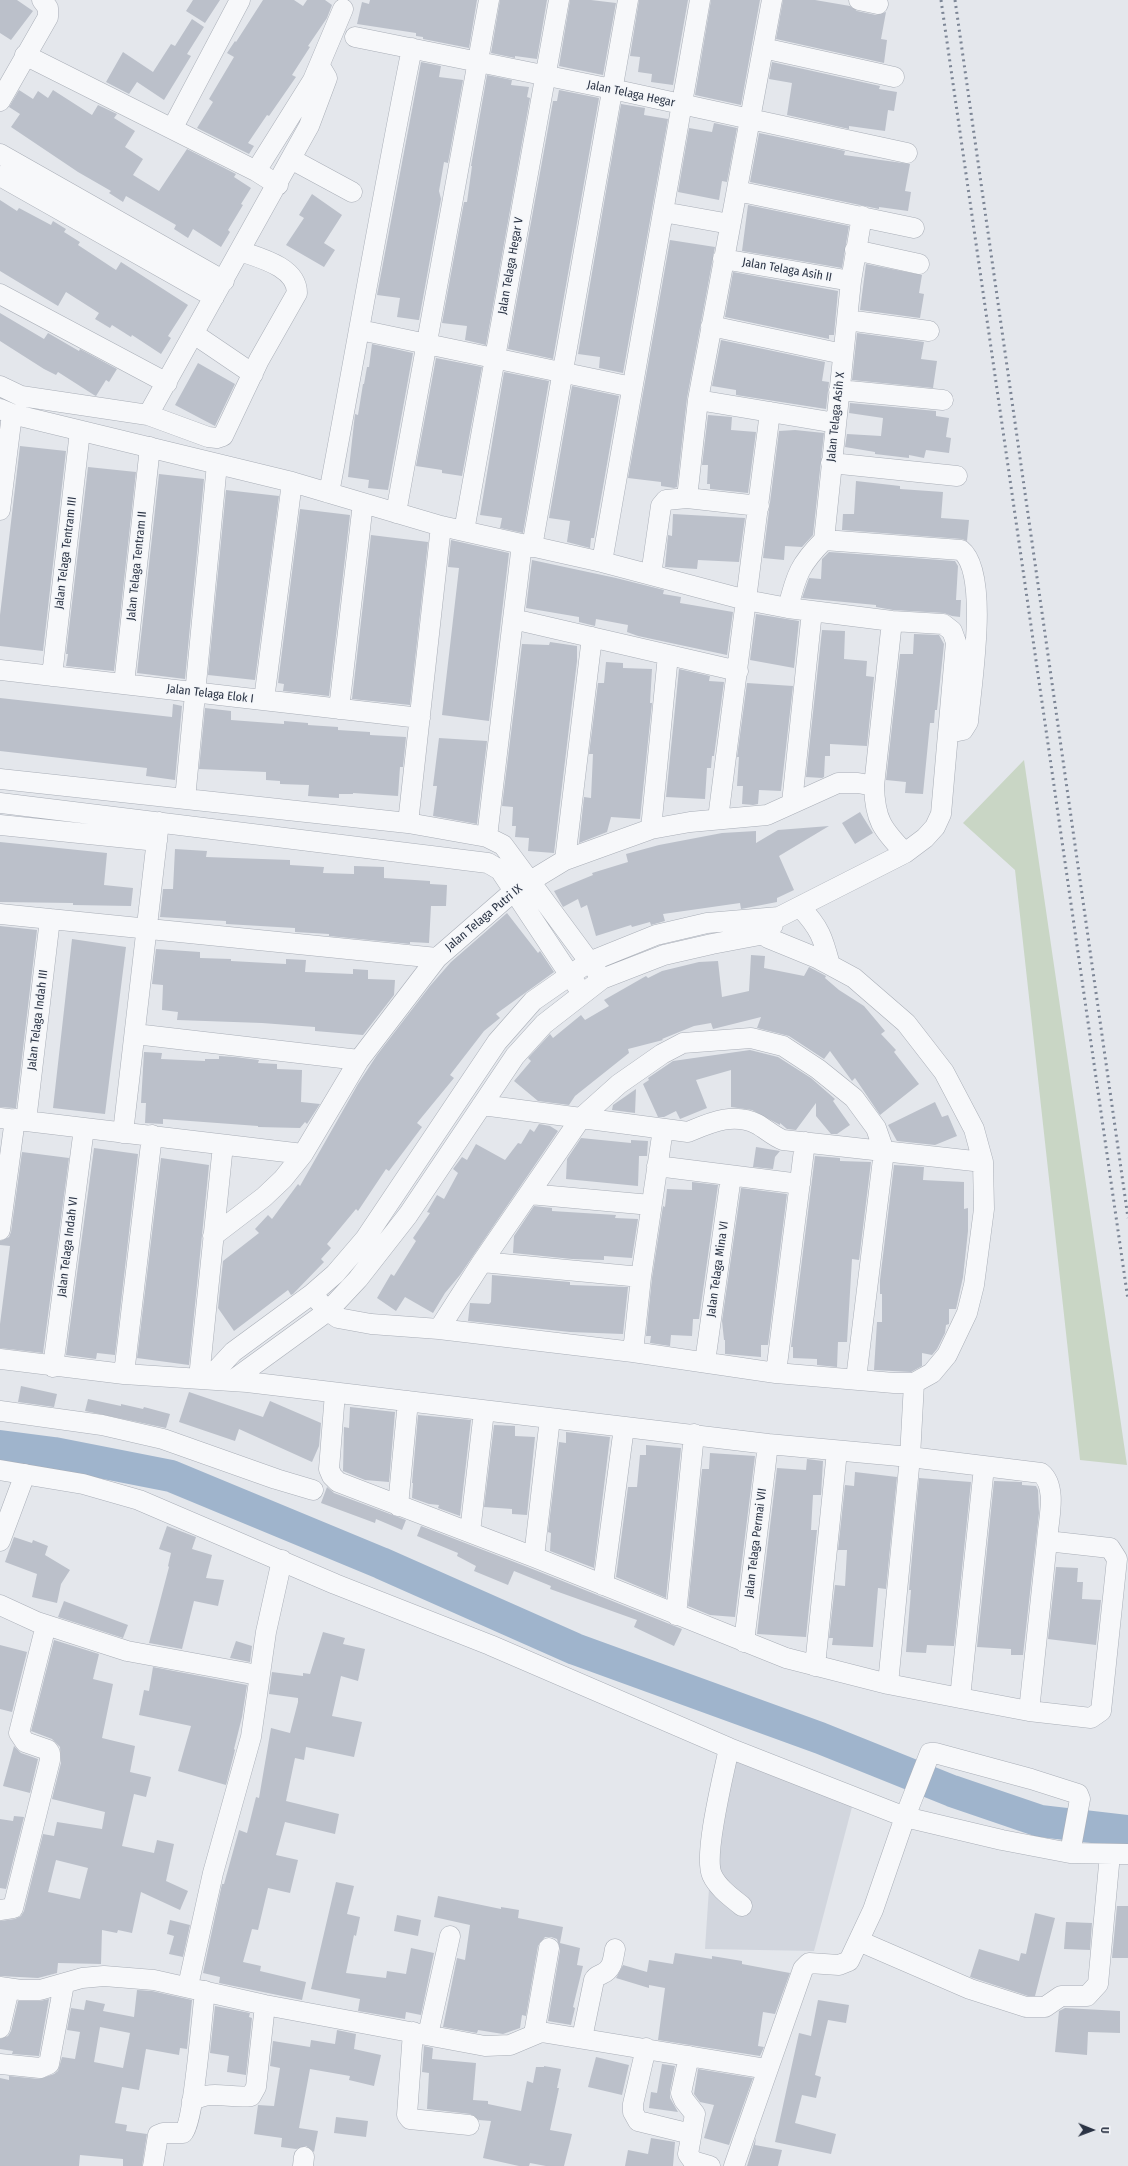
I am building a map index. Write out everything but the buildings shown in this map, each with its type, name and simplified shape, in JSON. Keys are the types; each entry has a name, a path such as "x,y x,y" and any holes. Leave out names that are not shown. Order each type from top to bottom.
{"street":[{"path":"0,101 48,17 48,8 42,0"},
{"path":"172,129 240,0"},
{"path":"396,513 489,0"},
{"name":"Jalan Telaga Hegar V","path":"464,531 559,0"},
{"path":"487,837 513,619 562,372 628,0"},
{"path":"602,562 700,0"},
{"path":"687,498 698,400 772,0"},
{"path":"256,171 320,66 343,10"},
{"name":"Jalan Telaga Hegar","path":"355,37 612,89 907,153"},
{"path":"329,493 360,330 381,205 412,48"},
{"path":"763,48 894,77"},
{"path":"25,55 256,171 278,185"},
{"path":"148,415 310,126 327,78 320,66"},
{"path":"0,154 219,289"},
{"path":"291,159 352,192"},
{"path":"0,176 219,289"},
{"path":"737,191 914,228"},
{"path":"663,212 730,224"},
{"name":"Jalan Telaga Asih X","path":"824,540 850,281 862,216"},
{"path":"855,250 919,264"},
{"path":"0,386 21,396 148,415 217,438 223,436 259,360 296,293 297,286 287,273 268,261 240,251"},
{"name":"Jalan Telaga Asih II","path":"723,259 850,281"},
{"path":"0,294 167,382"},
{"path":"847,320 929,332"},
{"path":"711,326 843,354"},
{"path":"360,330 632,387"},
{"path":"194,334 253,374"},
{"path":"839,390 943,400"},
{"path":"698,400 836,424"},
{"path":"0,510 6,412 292,482 441,526 602,562 746,600 788,608 892,621 943,624 952,631 956,642 941,814 935,827 925,838 905,853 768,924 712,944 664,955 602,979 544,1024 514,1056 392,1238 358,1279 328,1311 233,1380"},
{"path":"718,819 770,412"},
{"name":"Jalan Telaga Tentram III","path":"52,676 80,431"},
{"name":"Jalan Telaga Tentram II","path":"124,684 150,448"},
{"path":"831,463 957,476"},
{"path":"185,799 217,464"},
{"path":"264,700 292,482"},
{"path":"651,575 661,506 666,500 671,498 687,498 759,506"},
{"path":"339,708 363,503"},
{"path":"408,823 441,526"},
{"path":"788,608 796,575 807,557 824,540 961,550 968,556 974,575 977,616 968,722 963,730 948,733"},
{"path":"792,803 812,611"},
{"path":"513,619 738,671"},
{"path":"892,621 874,786 875,808 880,821 888,834 905,853"},
{"path":"566,860 592,637"},
{"path":"651,828 668,655"},
{"name":"Jalan Telaga Elok I","path":"0,670 420,718"},
{"path":"0,779 408,823 487,837 504,846 531,880 602,979"},
{"name":"Jalan Telaga Putri IX","path":"213,1236 264,1197 283,1179 303,1154 359,1060 437,958 514,891 566,860 651,828 718,819 767,815 838,783 858,783 874,786"},
{"path":"0,803 488,863 500,870 583,994"},
{"path":"123,1133 159,822"},
{"path":"0,825 157,841"},
{"path":"800,907 816,924 823,938 830,965"},
{"path":"0,914 437,958"},
{"name":"Jalan Telaga Indah III","path":"0,1230 14,1119 50,919"},
{"path":"204,1378 233,1352 312,1294 335,1274 365,1239 497,1042 534,1001 589,962 656,935 707,923 768,924"},
{"path":"312,1294 328,1311 338,1318 364,1323 439,1329 633,1352 776,1373 914,1384 932,1374 948,1355 966,1313 974,1285 984,1209 983,1162 974,1129 960,1099 924,1045 906,1023 854,978 817,958 778,943 768,924"},
{"path":"135,1034 359,1060"},
{"path":"439,1329 482,1262 581,1118 619,1084 662,1054 683,1044 751,1038 783,1046 818,1068 854,1098 876,1128 884,1151 856,1379"},
{"path":"482,1105 688,1132 711,1122 733,1118 756,1123 783,1140 983,1162"},
{"path":"14,1119 303,1154"},
{"name":"Jalan Telaga Indah VI","path":"53,1367 84,1128"},
{"path":"633,1352 641,1277 663,1129"},
{"path":"124,1374 152,1135"},
{"path":"776,1373 804,1142"},
{"path":"204,1378 213,1236 223,1145"},
{"path":"657,1166 800,1184"},
{"name":"Jalan Telaga Mina VI","path":"705,1362 731,1176"},
{"path":"529,1194 651,1205"},
{"path":"482,1262 641,1277"},
{"path":"0,1359 53,1367 124,1374 233,1380 768,1444 910,1457 1041,1473 1046,1477 1051,1491 1029,1710"},
{"path":"888,1684 910,1457 914,1384"},
{"path":"335,1393 329,1469 332,1476 338,1482 534,1557 786,1658 888,1684 1029,1710 1091,1718 1101,1711 1118,1564 1116,1555 1110,1548 1047,1541"},
{"path":"398,1506 408,1401"},
{"path":"470,1532 484,1410"},
{"path":"0,1411 102,1425 163,1439 276,1479 313,1490"},
{"path":"534,1557 550,1418"},
{"path":"603,1585 624,1427"},
{"path":"676,1615 694,1434"},
{"name":"Jalan Telaga Permai VII","path":"744,1642 768,1444"},
{"path":"815,1666 837,1451"},
{"path":"960,1698 984,1467"},
{"path":"0,1470 83,1484 119,1493 282,1560 335,1584 490,1645 729,1748 907,1810 1002,1840 1072,1846 1119,1854 1098,1984 1087,1996 1060,1996 1045,2007 1026,2007 970,1988 859,1941"},
{"path":"0,1542 25,1474"},
{"path":"153,2166 158,2135 163,2133 183,2133 187,2130 192,2101 197,1988 213,1873 251,1737 258,1675 282,1560"},
{"path":"0,1605 46,1625 127,1650 258,1675"},
{"path":"0,1910 9,1910 14,1905 50,1760 50,1753 48,1750 26,1742 19,1733 46,1625"},
{"path":"729,1748 714,1823 710,1854 711,1874 721,1888 742,1906"},
{"path":"734,2166 766,2069 802,1969 809,1963 846,1964 849,1961 873,1910 907,1810 930,1753 935,1753 1031,1779 1075,1793 1080,1799 1072,1846"},
{"path":"450,1936 420,2034 407,2115 410,2119 469,2125"},
{"path":"534,2034 548,1948"},
{"path":"582,2038 594,1980 596,1976 608,1970 612,1965 615,1949"},
{"path":"0,2028 5,1988 40,1990 82,1978 104,1976 154,1980 197,1988 265,2005 420,2034 496,2046 523,2041 534,2034 541,2032 646,2048 766,2069"},
{"path":"0,2064 40,2068 49,2064 64,1984"},
{"path":"192,2101 199,2096 220,2094 242,2098 251,2096 256,2087 265,2005"},
{"path":"646,2048 633,2104 634,2116 638,2121 691,2134"},
{"path":"689,2056 681,2088 684,2100 695,2114 688,2154 693,2161 710,2166"}],"shaded area":[{"path":"719,1736 856,1792 814,1951 705,1949"}],"green space":[{"path":"1024,760 1127,1465 1080,1460 1015,870 963,823"}],"waterway":[{"path":"0,1446 54,1453 171,1476 381,1563 575,1649 820,1738 952,1791 1040,1821 1128,1831"}],"railway":[{"path":"941,0 1128,1300"},
{"path":"955,0 1128,1218"}]}
